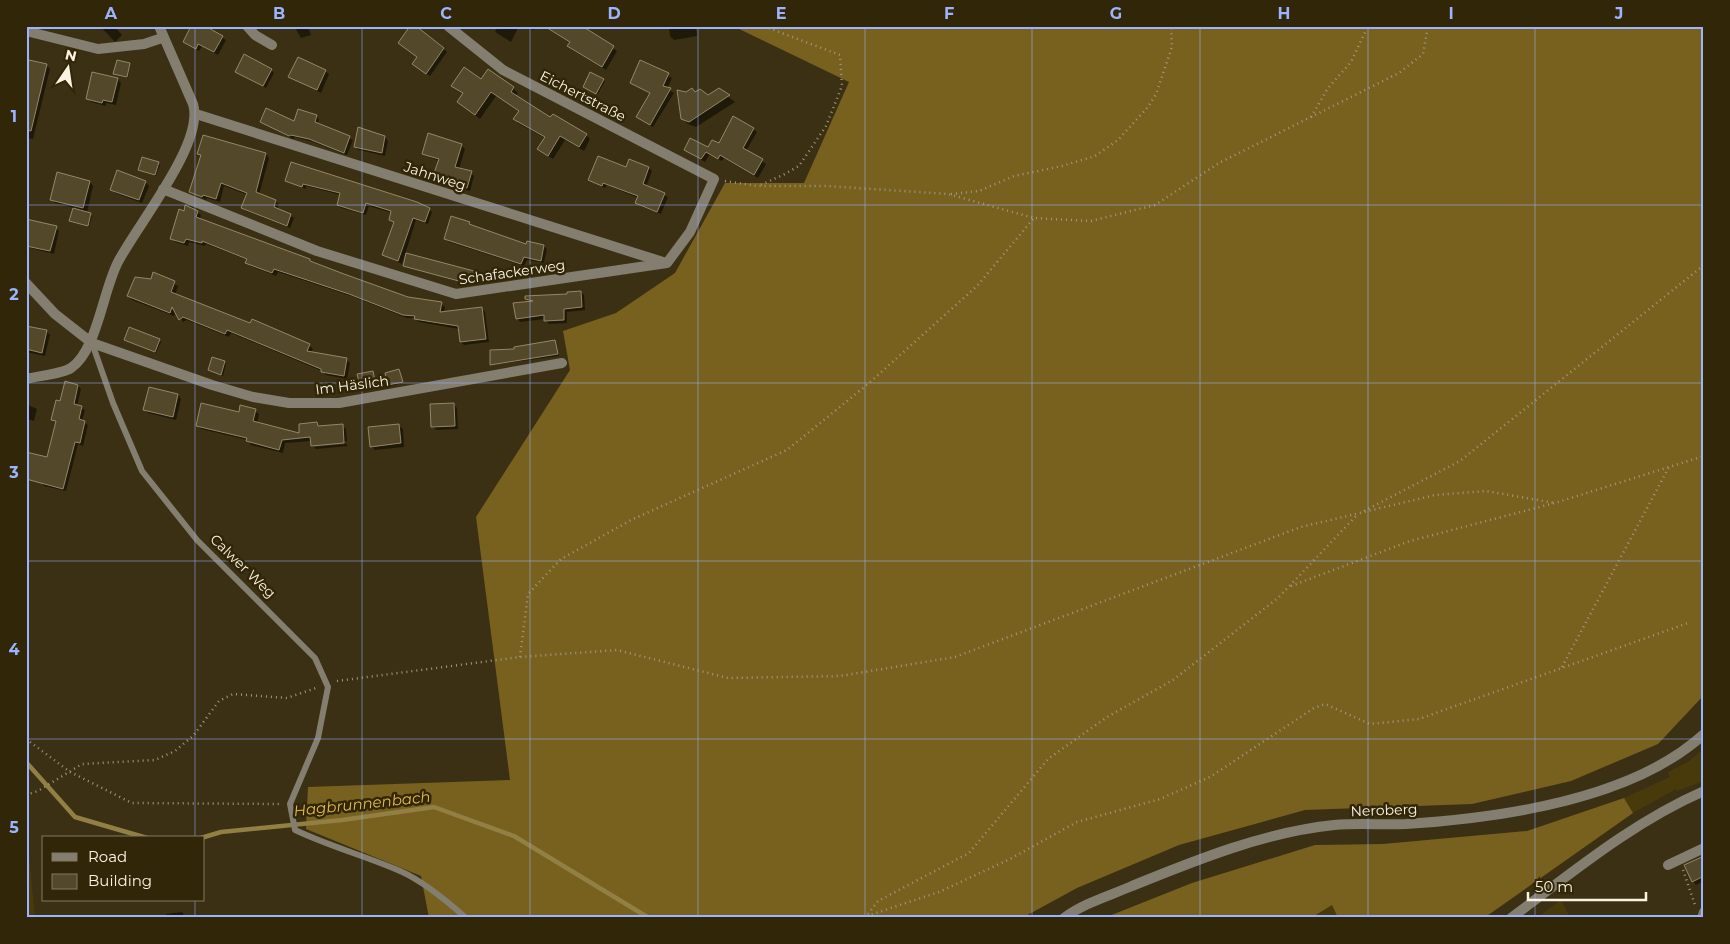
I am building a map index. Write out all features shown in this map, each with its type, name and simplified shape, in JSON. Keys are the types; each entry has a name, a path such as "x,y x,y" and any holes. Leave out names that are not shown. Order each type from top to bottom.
{"street":[{"path":"26,378 70,368 92,343 104,297 117,262 178,164 193,128 196,114 186,85 164,37 162,38 159,26"},
{"path":"247,26 255,35 272,45"},
{"name":"Eichertstraße","path":"448,26 503,70 714,179"},
{"path":"26,31 98,49 144,44 162,38"},
{"name":"Jahnweg","path":"196,114 667,263"},
{"path":"667,263 690,232 714,179"},
{"name":"Schafackerweg","path":"163,189 317,251 456,294 667,263"},
{"name":"Im Häslich","path":"26,283 55,314 92,343 212,386 254,397 307,404 340,403 562,363"},
{"name":"Neroberg","path":"1064,918 1076,909 1145,881 1278,834 1334,825 1403,824 1478,818 1551,805 1634,778 1665,763 1704,734"},
{"path":"1511,918 1638,825 1672,805 1704,791"},
{"path":"1668,865 1704,848"},
{"path":"1700,910 1702,918"}],"lane":[{"name":"Calwer Weg","path":"92,343 113,403 142,471 197,540 315,658 328,687 318,738 290,807"},
{"path":"290,807 295,830 323,843 402,872 432,891 466,918"}],"path":[{"path":"749,26 766,27 840,55 842,86 826,126 799,166 783,176 757,186"},
{"path":"714,179 757,186 828,186 948,194 979,191 1014,176 1062,166 1095,156 1118,140 1148,107 1156,94 1172,47 1171,26"},
{"path":"1311,117 1328,88 1351,62 1368,26"},
{"path":"948,194 1034,218 1091,221 1155,206 1219,163 1399,73 1423,54 1428,26"},
{"path":"520,657 528,594 561,559 633,519 787,450 868,384 977,286 1034,218"},
{"path":"1278,598 1359,514 1460,460 1704,265"},
{"path":"866,917 878,901 969,853 1048,759 1107,717 1173,680 1278,598 1294,582 1410,542 1555,503 1704,456"},
{"path":"1562,668 1670,467"},
{"path":"26,795 38,791 82,764 155,760 175,751 193,736 218,701 233,694 287,698 316,689 324,680 342,681 520,657 617,650 728,678 840,676 955,657 1301,527 1435,495 1486,491 1555,503"},
{"path":"866,917 939,892 1010,859 1077,822 1160,799 1210,777 1314,708 1325,704 1370,724 1420,719 1688,623"},
{"path":"26,739 70,772 132,803 290,807"},
{"path":"1679,859 1700,910"}],"shaded area":[{"path":"733,26 1704,26 1704,695 1658,744 1571,781 1472,804 1305,810 1179,845 1077,888 1022,918 429,918 421,876 306,829 308,787 510,780 476,517 570,370 563,331 616,313 675,273 725,183 804,183 849,82"},
{"path":"1704,749 1704,781 1677,791 1676,789 1633,813 1624,798 1670,777 1668,772 1688,762"},
{"path":"1624,798 1633,813 1484,918 1338,918 1332,905 1311,918 1104,918 1192,883 1315,845 1383,844 1527,831"},
{"path":"26,831 27,833 35,918 26,918"},
{"path":"1561,900 1570,918 1537,918"},
{"path":"1332,905 1338,918 1311,918"}],"building":[{"path":"191,26 205,26 223,36 214,52 198,44 196,49 183,42"},
{"path":"410,26 416,26 444,48 426,74 412,64 417,57 398,43"},
{"path":"544,26 582,26 614,46 602,67 567,46 570,42"},
{"path":"244,54 272,69 263,86 235,72"},
{"path":"298,57 326,70 317,90 288,77"},
{"path":"29,60 47,64 31,131 26,130 26,71"},
{"path":"117,60 130,63 127,77 113,74"},
{"path":"640,60 669,73 663,86 671,88 650,125 636,117 650,93 630,83"},
{"path":"464,67 481,79 488,69 514,87 511,92 550,117 553,114 587,134 579,147 560,136 548,156 537,149 545,137 513,119 519,111 491,92 475,115 457,102 463,93 451,86"},
{"path":"92,72 118,78 112,102 103,100 102,103 86,99"},
{"path":"590,72 604,79 596,94 583,87"},
{"path":"692,88 695,92 700,89 708,95 719,88 730,95 689,122 681,119 677,90 686,92"},
{"path":"266,108 294,121 298,109 317,115 315,122 350,136 344,153 309,139 289,136 260,122"},
{"path":"733,116 754,128 743,148 763,159 754,175 720,155 718,159 706,152 701,159 684,150 690,138 708,147 712,140 719,143"},
{"path":"358,127 385,136 382,153 354,147"},
{"path":"428,133 462,144 455,167 472,171 467,188 454,185 455,180 434,173 439,159 422,154"},
{"path":"203,135 266,153 256,192 276,200 274,207 291,214 287,226 241,208 247,193 221,183 216,199 203,195 202,197 189,192 201,155 197,154"},
{"path":"598,156 626,167 629,159 649,167 643,184 665,193 657,212 635,203 638,196 603,183 602,186 588,180"},
{"path":"142,157 159,162 155,175 138,170"},
{"path":"291,162 417,202 430,208 425,222 413,218 398,261 382,255 394,222 389,220 391,211 366,203 363,213 337,205 340,193 303,184 302,187 285,181"},
{"path":"117,170 146,181 139,200 110,190"},
{"path":"57,172 90,181 83,208 50,200"},
{"path":"185,205 198,211 196,217 310,259 310,261 344,274 408,297 442,302 440,312 482,307 486,339 460,342 458,326 414,319 415,316 403,315 349,294 274,269 272,273 245,263 247,259 202,241 202,243 186,239 184,243 170,239 179,209 184,211"},
{"path":"73,208 91,213 88,226 69,221"},
{"path":"451,216 526,244 527,241 544,245 541,261 524,257 521,264 444,239"},
{"path":"26,219 57,226 50,251 26,246"},
{"path":"406,253 474,271 470,284 403,266"},
{"path":"153,272 175,281 171,292 250,323 252,319 310,344 307,351 347,358 344,376 321,372 321,369 227,330 225,334 183,317 179,320 172,307 170,313 127,296 135,277 151,279"},
{"path":"581,291 582,307 564,309 564,320 544,321 544,315 516,319 513,303 533,301 525,299 525,296 567,294 567,292"},
{"path":"26,326 47,330 42,353 26,349"},
{"path":"129,327 160,339 155,352 124,340"},
{"path":"555,340 558,354 490,365 490,350 514,349 514,347"},
{"path":"212,357 225,361 221,375 208,370"},
{"path":"399,369 403,382 388,385 385,373"},
{"path":"373,371 376,386 361,389 357,374"},
{"path":"65,381 78,385 74,404 82,406 79,419 85,421 80,443 75,442 63,489 26,479 26,452 47,457 56,421 51,420 56,400 60,401"},
{"path":"149,387 178,394 173,417 143,410"},
{"path":"201,403 239,412 240,405 256,409 253,421 299,433 299,424 317,422 318,426 343,424 344,443 311,446 310,437 282,440 279,450 246,441 247,438 196,426"},
{"path":"454,403 455,426 431,427 430,404"},
{"path":"399,424 401,443 370,447 368,427"},
{"path":"1704,856 1704,876 1692,882 1684,865"}],"waterway":[{"name":"Hagbrunnenbach","path":"26,762 75,817 140,836"},
{"name":"Hagbrunnenbach","path":"205,837 221,832 342,820 434,807 514,836 649,918"}]}
